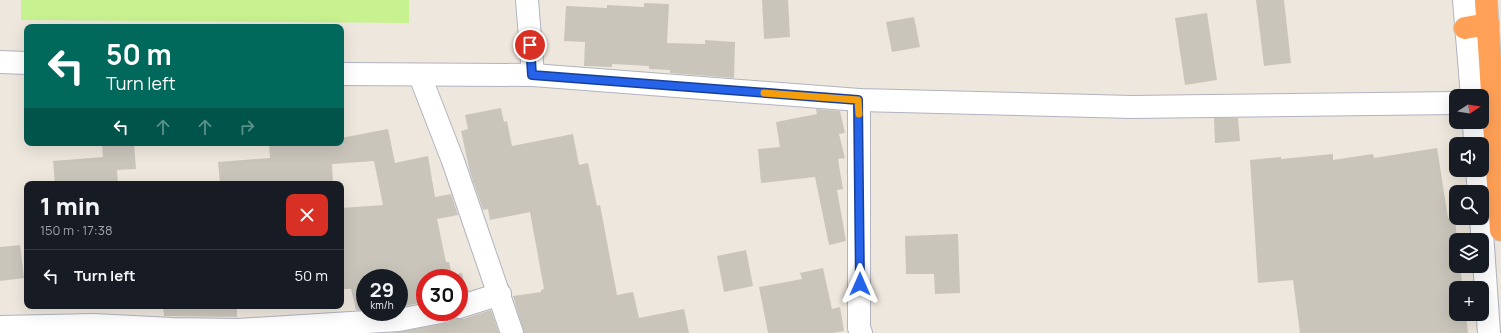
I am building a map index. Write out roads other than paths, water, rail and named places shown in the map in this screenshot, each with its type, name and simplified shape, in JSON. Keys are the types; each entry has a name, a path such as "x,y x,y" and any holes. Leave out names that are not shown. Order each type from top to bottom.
{"highway":[{"path":"1486,0 1501,230"},
{"path":"1465,28 1488,24"}],"street":[{"path":"527,0 532,75"},
{"path":"1464,0 1465,28 1471,89"},
{"path":"0,62 24,63"},
{"path":"344,74 420,76 532,75 858,100 1132,107 1449,103"},
{"path":"420,76 453,161 500,294 512,333"},
{"path":"854,331 858,100"},
{"path":"1481,225 1489,333"},
{"path":"468,304 500,294"},
{"path":"0,327 94,325 238,332 399,320 416,317"}]}
